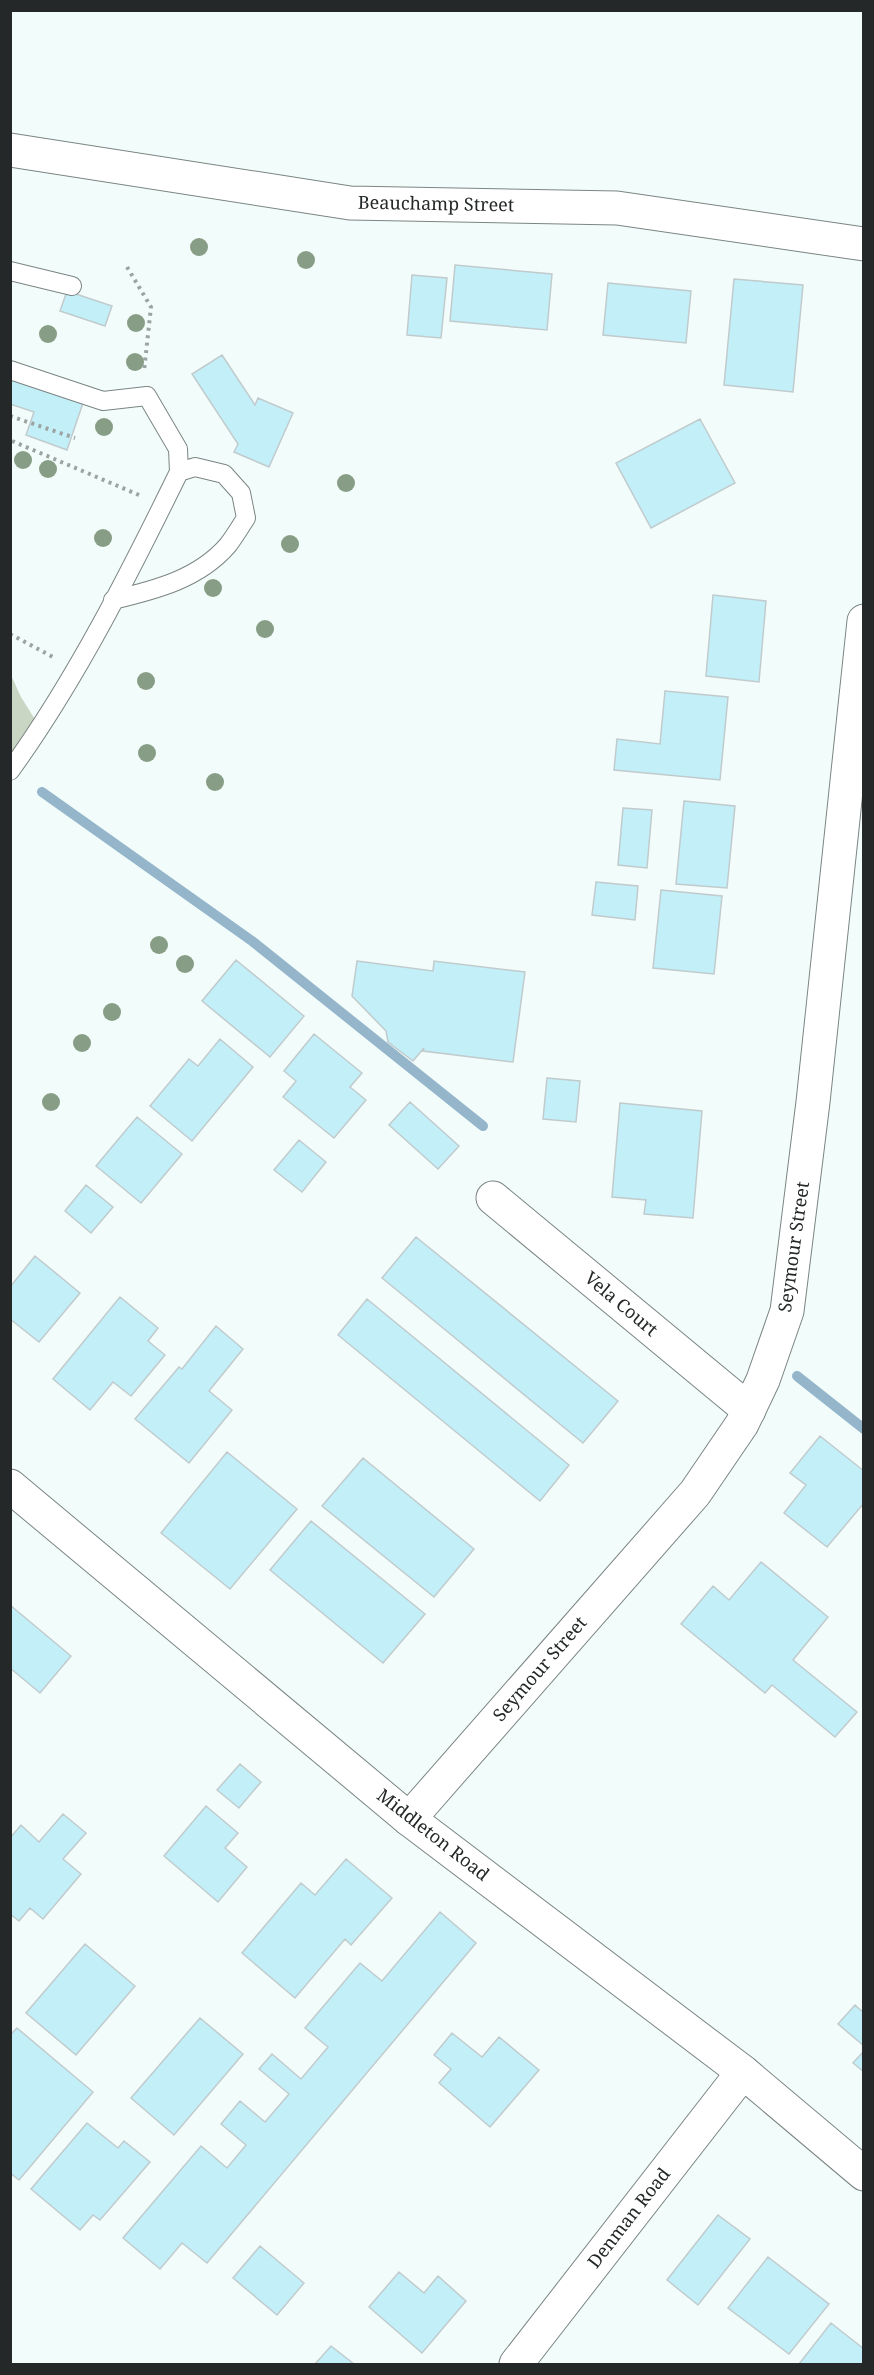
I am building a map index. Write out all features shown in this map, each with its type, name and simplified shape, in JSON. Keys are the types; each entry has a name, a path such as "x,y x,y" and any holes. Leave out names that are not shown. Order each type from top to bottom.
{"street":[{"name":"Beauchamp Street","path":"10,150 350,203 617,208 864,244"},
{"name":"Seymour Street","path":"409,1819 695,1493 742,1424 763,1380 787,1311 813,1102 864,621"},
{"name":"Vela Court","path":"493,1198 749,1410"},
{"name":"Middleton Road","path":"10,1486 409,1819 742,2072 864,2174"},
{"name":"Denman Road","path":"516,2364 742,2072"}],"lane":[{"path":"10,271 72,286"},
{"path":"10,370 103,401 147,396 178,449 179,472 75,669 41,727 10,771"},
{"path":"113,600 151,591 198,572 227,546 246,518 241,493 224,474 195,467 179,472"}],"path":[{"path":"127,267 152,306 144,369 147,396"},
{"path":"10,416 75,438"},
{"path":"12,441 163,505"},
{"path":"10,634 75,669"}],"green space":[{"path":"10,673 36,721 10,755"}],"building":[{"path":"455,265 552,274 547,330 450,321"},
{"path":"412,275 447,278 441,338 407,335"},
{"path":"734,279 803,285 793,392 724,385"},
{"path":"608,283 691,291 686,343 603,335"},
{"path":"67,291 112,306 105,326 60,311"},
{"path":"222,355 255,405 258,398 293,413 269,467 234,452 238,444 192,374"},
{"path":"10,378 83,403 67,450 26,435 34,412 10,404"},
{"path":"700,419 735,483 651,528 616,463"},
{"path":"713,595 766,601 759,682 706,676"},
{"path":"665,691 728,697 720,780 614,770 617,739 660,744"},
{"path":"684,801 735,806 727,888 676,884"},
{"path":"623,808 652,810 647,868 618,865"},
{"path":"596,882 638,886 635,920 592,915"},
{"path":"661,890 722,896 714,974 653,968"},
{"path":"236,960 304,1016 270,1057 202,1001"},
{"path":"357,961 433,971 434,961 525,972 513,1062 423,1051 424,1048 413,1061 388,1042 386,1031 352,996"},
{"path":"314,1034 362,1073 350,1087 366,1100 334,1138 283,1097 296,1081 284,1071"},
{"path":"220,1039 253,1067 192,1141 150,1106 189,1059 198,1066"},
{"path":"547,1078 580,1081 576,1122 543,1119"},
{"path":"410,1102 459,1146 438,1169 389,1125"},
{"path":"620,1103 702,1111 693,1218 644,1214 646,1200 612,1197"},
{"path":"137,1117 182,1154 141,1203 96,1166"},
{"path":"299,1140 326,1162 302,1192 274,1170"},
{"path":"86,1185 113,1207 91,1233 65,1211"},
{"path":"416,1237 618,1401 583,1443 382,1278"},
{"path":"35,1256 80,1293 39,1342 10,1319 10,1287"},
{"path":"120,1297 158,1328 148,1341 165,1355 131,1396 113,1382 90,1410 53,1379"},
{"path":"367,1299 569,1465 540,1501 338,1335"},
{"path":"216,1326 243,1349 209,1391 232,1410 189,1463 135,1419 179,1367 182,1369"},
{"path":"820,1436 864,1471 864,1503 827,1547 784,1513 806,1485 790,1473"},
{"path":"227,1452 297,1509 230,1589 161,1533"},
{"path":"363,1458 474,1549 434,1597 322,1506"},
{"path":"311,1521 425,1614 383,1663 270,1570"},
{"path":"761,1562 828,1617 793,1660 857,1712 835,1737 772,1685 765,1693 681,1624 713,1586 729,1600"},
{"path":"10,1605 71,1656 40,1693 10,1668"},
{"path":"240,1764 261,1782 239,1808 217,1790"},
{"path":"206,1806 238,1833 225,1848 247,1867 218,1902 164,1856"},
{"path":"63,1814 86,1833 63,1859 81,1874 43,1919 30,1908 19,1921 10,1914 10,1838 21,1825 39,1842"},
{"path":"346,1859 392,1898 351,1945 345,1939 295,1998 242,1953 301,1883 315,1895"},
{"path":"440,1912 476,1943 207,2263 182,2243 160,2269 123,2238 201,2146 227,2168 246,2145 221,2124 240,2101 265,2122 289,2094 259,2069 272,2054 301,2079 328,2047 305,2028 360,1963 382,1981"},
{"path":"85,1944 135,1986 76,2055 26,2013"},
{"path":"855,2005 864,2013 864,2046 838,2024"},
{"path":"200,2018 243,2054 174,2135 131,2098"},
{"path":"17,2028 93,2092 19,2180 10,2173 10,2035"},
{"path":"452,2033 482,2057 499,2037 539,2070 490,2127 439,2083 451,2069 434,2055"},
{"path":"864,2051 864,2072 853,2063"},
{"path":"87,2123 118,2148 124,2141 150,2162 100,2220 93,2215 80,2230 31,2189"},
{"path":"718,2215 750,2239 698,2305 667,2280"},
{"path":"260,2246 304,2283 277,2315 233,2278"},
{"path":"768,2257 829,2304 789,2354 728,2308"},
{"path":"399,2272 424,2293 438,2276 466,2301 422,2353 369,2307"},
{"path":"831,2323 864,2349 864,2364 799,2364"},
{"path":"331,2346 354,2364 315,2364"}],"waterway":[{"path":"42,792 252,941 483,1126"},
{"path":"797,1376 864,1429"}]}
